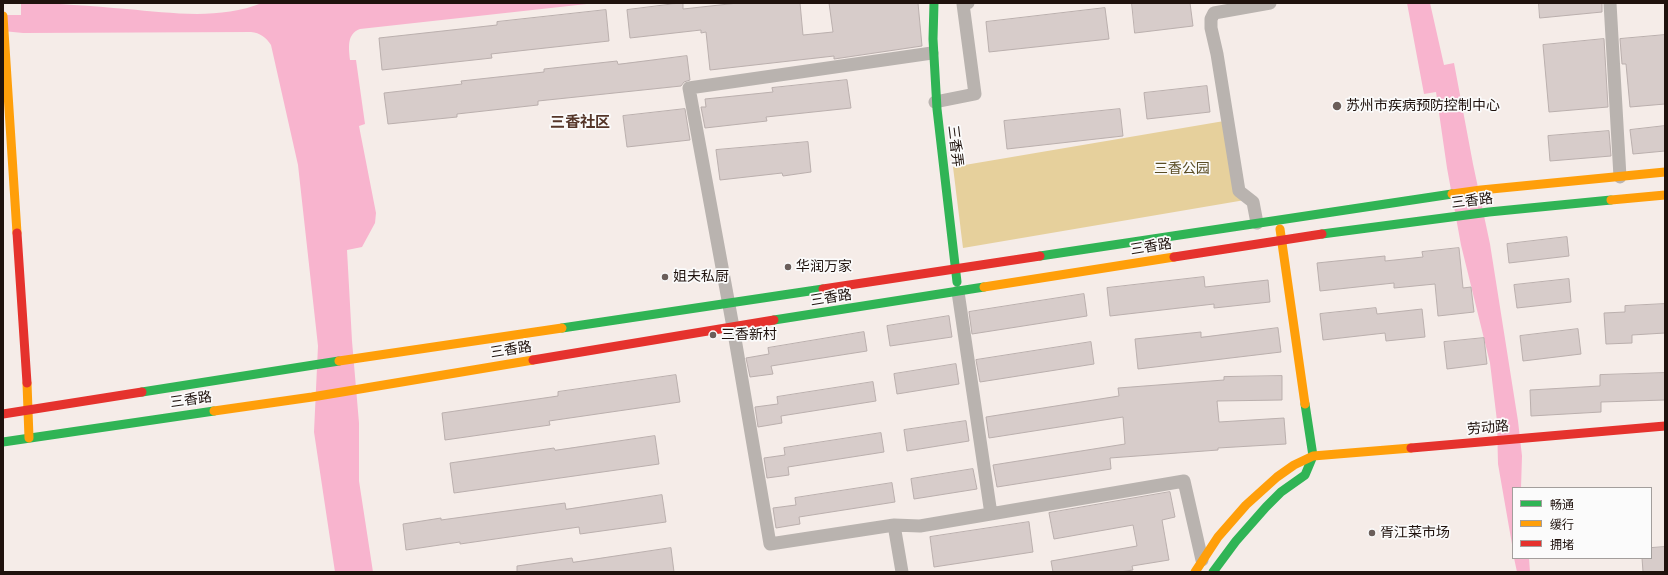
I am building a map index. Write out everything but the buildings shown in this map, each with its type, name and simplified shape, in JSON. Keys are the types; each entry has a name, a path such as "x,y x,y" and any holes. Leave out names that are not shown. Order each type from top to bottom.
{"main road":[{"name":"三香弄","path":"934,3 932,53 935,102 958,292"},
{"path":"3,16 29,410 29,438"},
{"name":"三香路","path":"3,414 313,365 1481,190 1665,172"},
{"name":"三香路","path":"3,442 312,397 733,327 1281,240 1489,212 1665,195"},
{"path":"1213,572 1236,541 1266,507 1281,492 1305,474 1313,456 1278,220"},
{"name":"劳动路","path":"1195,572 1202,560 1237,514 1264,487 1286,470 1313,456 1665,426"}],"street":[{"path":"935,102 975,94 962,4 968,3"},
{"path":"1257,223 1253,202 1239,191 1217,54 1211,28 1214,13 1270,3"},
{"path":"1610,3 1620,177"},
{"path":"932,53 688,88 733,327 770,544 894,525 920,526 1184,481 1202,560"},
{"path":"958,292 991,514"},
{"path":"894,525 902,572"}],"green space":[{"name":"三香公园","path":"1230,120 1245,200 963,248 953,167"}],"shaded area":[{"path":"21,3 74,5 195,14 229,12 262,3 596,3 360,29 352,34 350,38 350,60 356,60 365,124 359,126 376,213 375,223 362,247 347,250 352,341 359,423 359,481 373,572 335,572 314,432 318,346 298,165 271,45 262,36 251,32 23,33 3,31 3,15 21,15"},
{"path":"1407,3 1430,3 1444,65 1454,63 1490,244 1518,421 1522,456 1521,487 1512,487 1512,544 1498,464 1497,421 1490,363 1461,245 1447,168 1436,92 1424,94"},
{"path":"1514,559 1529,559 1530,572 1517,572"}],"traffic: fast":[{"path":"934,3 933,39 937,109 957,282"},
{"path":"1040,256 1452,194"},
{"path":"1322,234 1489,212 1611,200"},
{"path":"774,320 984,287"},
{"path":"562,328 823,289"},
{"path":"142,392 339,361"},
{"path":"1213,572 1236,541 1266,507 1281,492 1305,475 1313,456 1305,404"},
{"path":"3,442 214,411"}],"traffic: slow":[{"path":"3,16 17,233"},
{"path":"1452,194 1665,172"},
{"path":"1611,200 1665,195"},
{"path":"1280,229 1305,404"},
{"path":"984,287 1174,257"},
{"path":"339,361 562,328"},
{"path":"214,411 312,397 533,360"},
{"path":"27,383 29,438"},
{"path":"1195,572 1218,537 1246,505 1277,477 1294,465 1313,456 1411,448"}],"traffic: jam":[{"path":"17,233 27,383"},
{"path":"1174,257 1322,234"},
{"path":"823,289 1040,256"},
{"path":"533,360 774,320"},
{"path":"3,414 142,392"},
{"path":"1411,448 1665,426"}],"place":[{"name":"苏州市疾病预防控制中心","path":"1337,106"},
{"name":"华润万家","path":"788,267"},
{"name":"姐夫私厨","path":"665,277"},
{"name":"三香新村","path":"713,335"},
{"name":"胥江菜市场","path":"1372,533"}],"district":[{"name":"三香社区","path":"580,123"}]}
